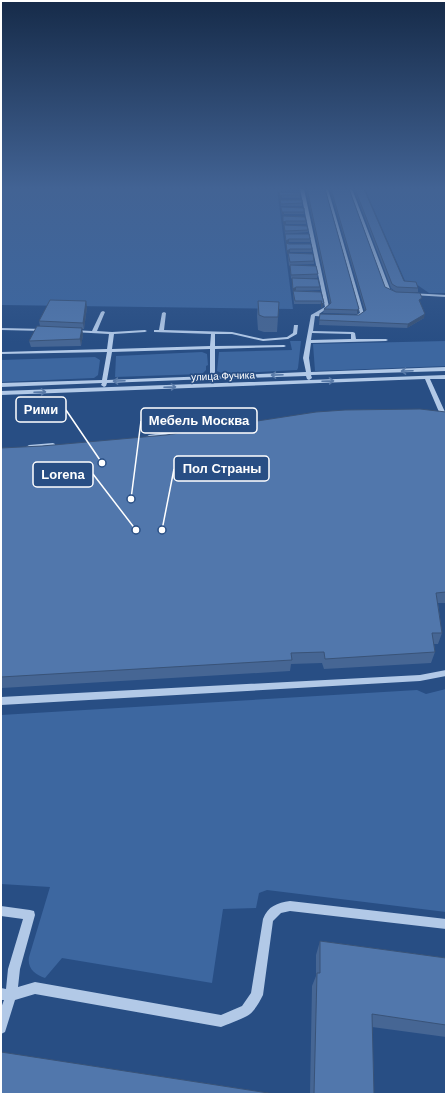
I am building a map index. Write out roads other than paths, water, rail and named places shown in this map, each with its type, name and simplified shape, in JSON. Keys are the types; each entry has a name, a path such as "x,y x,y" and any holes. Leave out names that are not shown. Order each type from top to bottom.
{"street":[{"path":"313,240 327,307 313,315"},
{"path":"341,240 362,314 358,317 351,317"},
{"path":"369,240 388,290 398,294"},
{"path":"308,245 314,245"},
{"path":"310,255 316,255"},
{"path":"312,267 319,267"},
{"path":"315,280 322,280"},
{"path":"317,293 324,293"},
{"path":"407,294 446,296"},
{"path":"94,332 103,312"},
{"path":"164,314 158,331 232,332 256,339 283,339 295,334 296,326"},
{"path":"313,315 336,316"},
{"path":"310,382 307,374 306,358 313,315"},
{"path":"1,329 47,330"},
{"path":"70,331 112,333 145,331"},
{"path":"212,332 212,385"},
{"path":"310,332 353,333 354,341"},
{"path":"103,389 112,333"},
{"path":"308,342 386,340"},
{"path":"1,354 284,346"},
{"name":"улица Фучика","path":"1,385 446,369"},
{"name":"улица Фучика","path":"1,393 446,377"},
{"path":"427,378 444,413"},
{"path":"434,412 444,413"},
{"path":"139,438 211,428"},
{"path":"20,447 57,445"},
{"path":"1,701 420,678 446,673"},
{"path":"6,995 35,988 221,1021 246,1010 257,995 268,919 278,908 290,906 446,924"},
{"path":"1,911 30,915 6,995 1,1028"}],"place":[{"name":"Рими","path":"102,463"},
{"name":"Мебель Москва","path":"131,499"},
{"name":"Lorena","path":"136,530"},
{"name":"Пол Страны","path":"162,530"}]}
